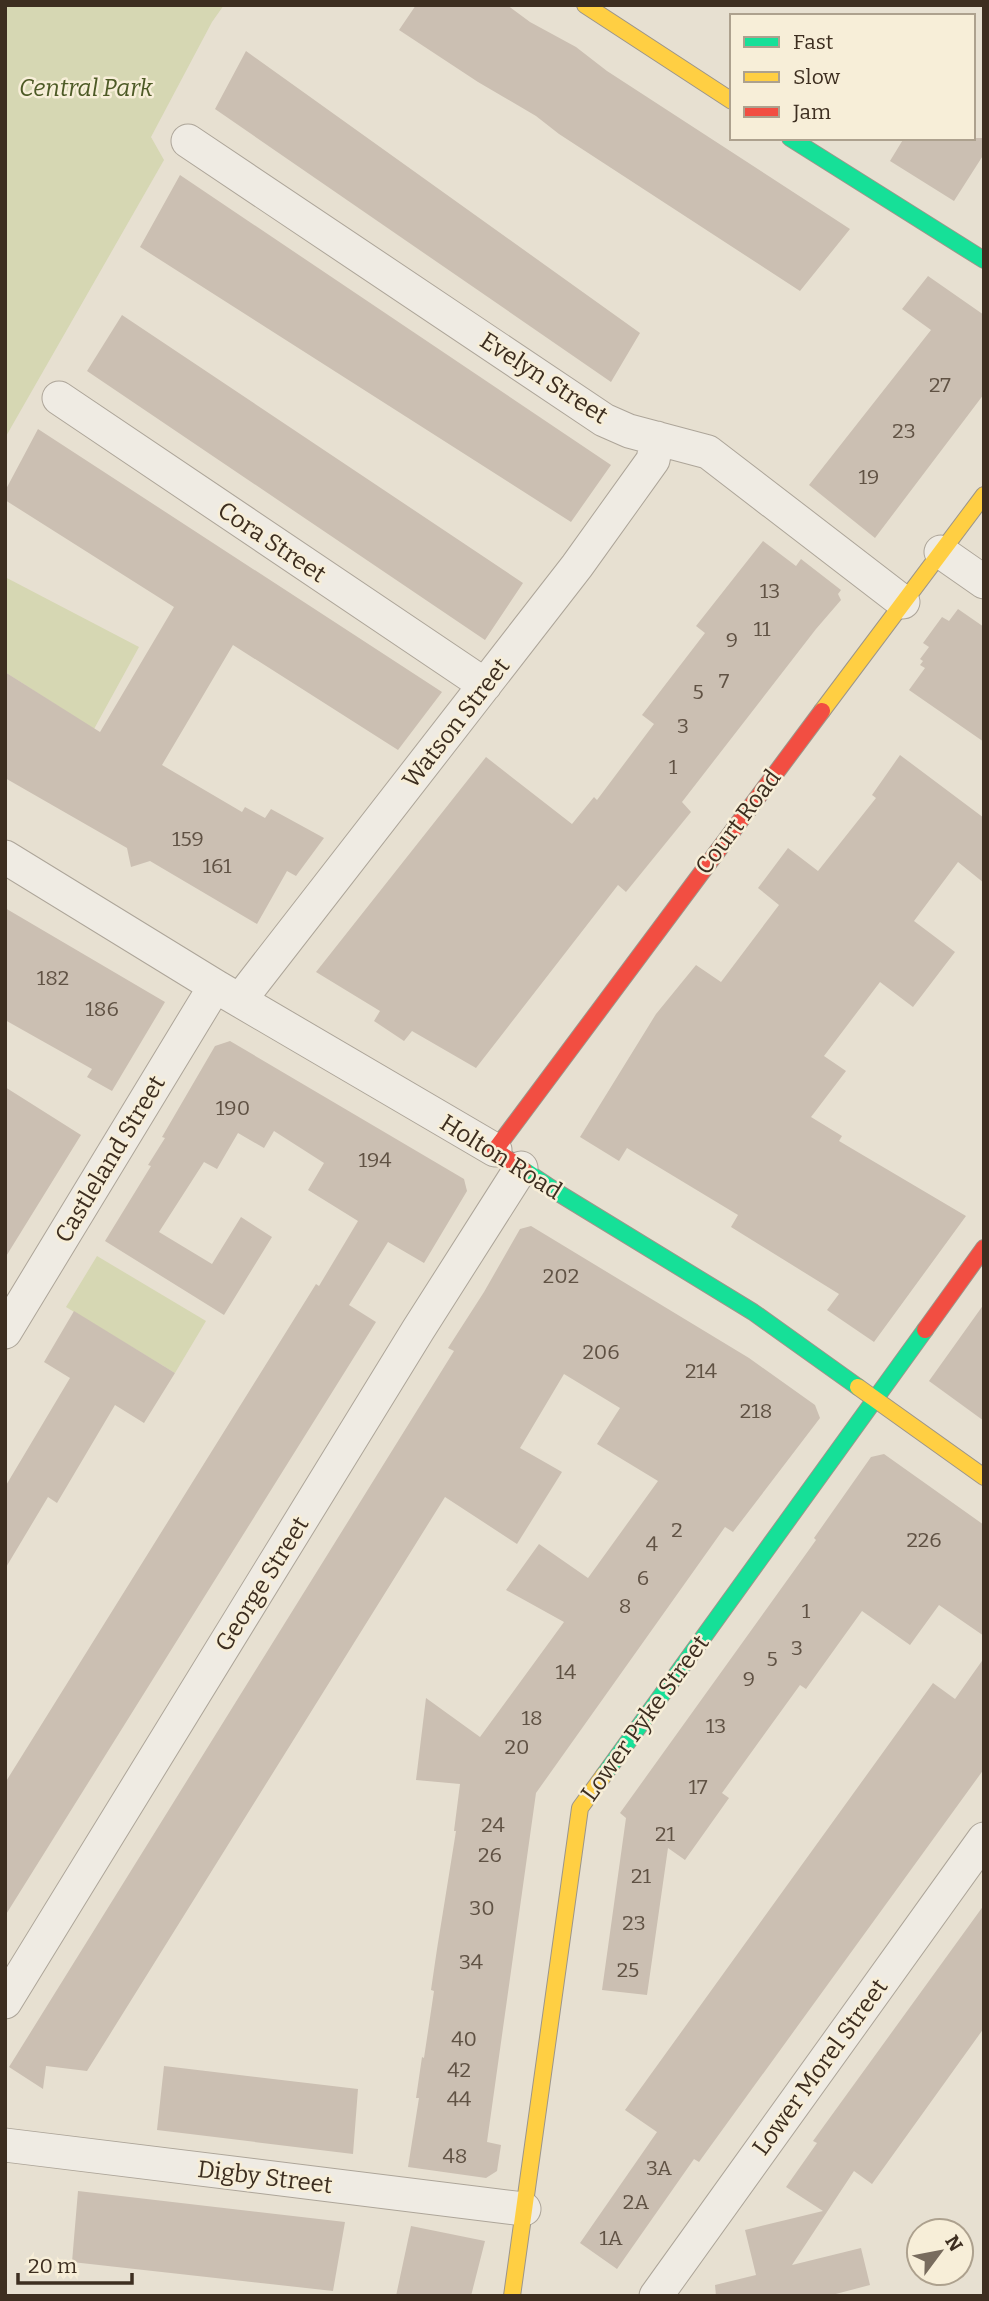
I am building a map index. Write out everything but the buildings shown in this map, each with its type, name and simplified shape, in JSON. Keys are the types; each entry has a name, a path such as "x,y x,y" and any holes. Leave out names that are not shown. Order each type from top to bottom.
{"street":[{"path":"585,5 730,100"},
{"path":"793,140 984,260"},
{"name":"Evelyn Street","path":"188,141 604,420 629,431 708,452 903,601"},
{"name":"Cora Street","path":"59,398 485,685"},
{"name":"Watson Street","path":"227,993 485,685 577,566 653,460 657,438"},
{"name":"Court Road","path":"508,1159 595,1013 984,495"},
{"path":"942,552 984,582"},
{"name":"Holton Road","path":"5,856 227,993 508,1159 560,1194 753,1312 984,1477"},
{"name":"Castleland Street","path":"5,1332 177,1048 227,993"},
{"name":"George Street","path":"5,2001 420,1327 508,1159"},
{"name":"Lower Pyke Street","path":"512,2296 580,1808 984,1248"},
{"name":"Lower Morel Street","path":"656,2296 984,1839"},
{"name":"Digby Street","path":"5,2145 524,2209"}],"green space":[{"name":"Central Park","path":"5,5 224,5 212,22 151,137 164,160 5,438"},
{"path":"5,577 139,647 94,729 5,672"},
{"path":"97,1256 206,1321 175,1373 66,1307"}],"traffic: fast":[{"path":"793,140 984,260"},
{"path":"524,1170 753,1312 858,1387"},
{"path":"604,1775 925,1330"}],"traffic: slow":[{"path":"585,5 730,100"},
{"path":"822,711 984,495"},
{"path":"858,1387 984,1477"},
{"path":"512,2296 580,1808 604,1775"}],"traffic: jam":[{"path":"524,1170 495,1150 822,711"},
{"path":"925,1330 984,1248"}]}
